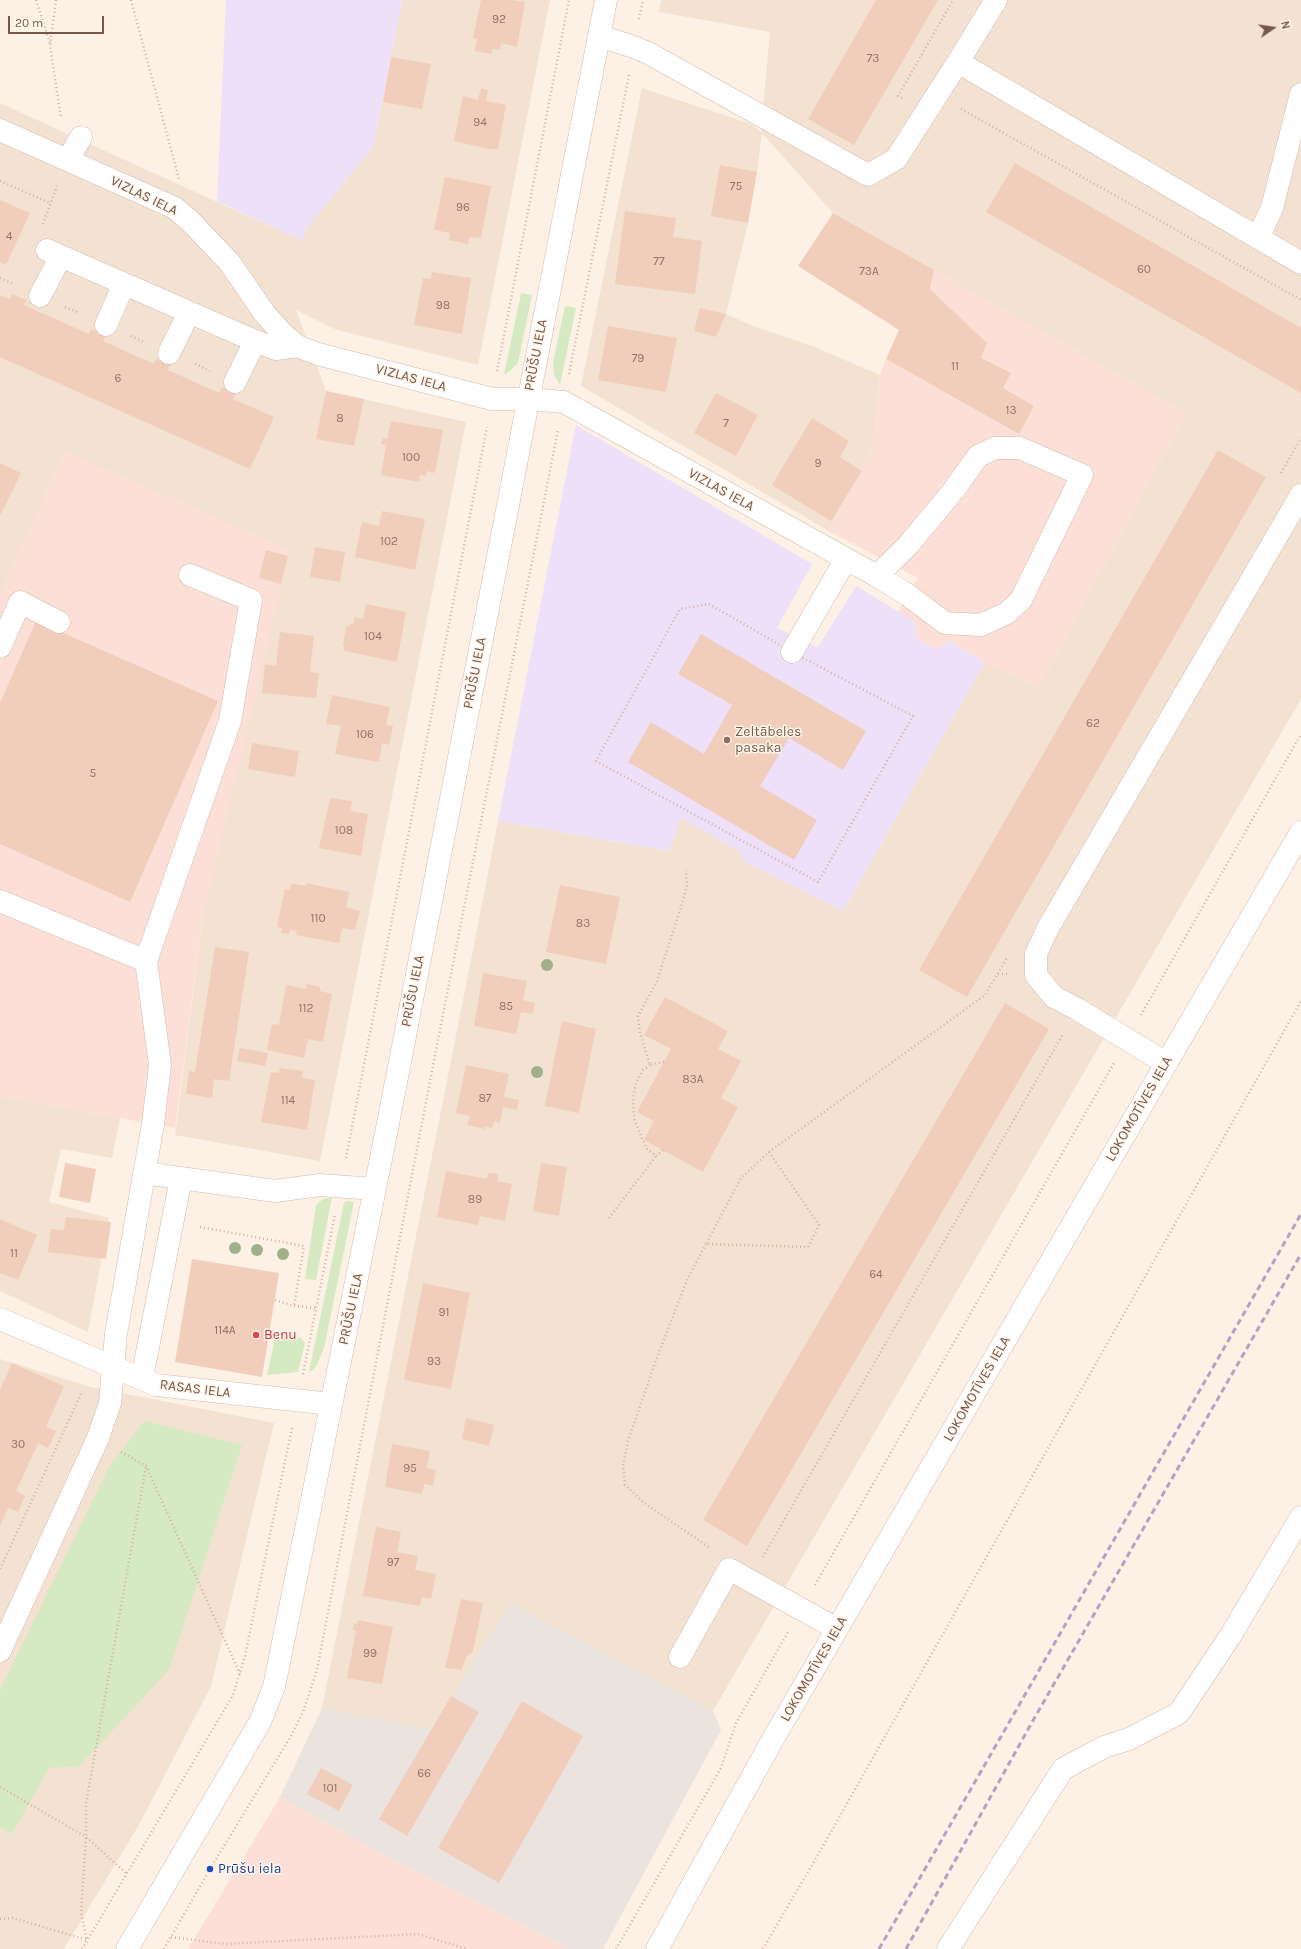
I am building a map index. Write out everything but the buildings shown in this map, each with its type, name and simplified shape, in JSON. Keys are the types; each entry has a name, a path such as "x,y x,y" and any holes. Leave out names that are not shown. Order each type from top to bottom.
{"street":[{"name":"PRŪŠU IELA","path":"127,1949 260,1722 274,1687 375,1189 606,0"},
{"path":"599,36 634,47 650,54 868,175 896,159 996,0"},
{"path":"958,62 1301,263"},
{"path":"1258,238 1272,208 1301,97"},
{"name":"VIZLAS IELA","path":"0,130 175,208 191,222 230,263 265,314 283,334 297,346 318,354 492,399 528,399 564,402 908,595 945,623 981,625 1007,613 1021,600 1082,474 1020,448 995,448 978,456 953,491 909,544 861,568"},
{"path":"68,160 81,137"},
{"path":"40,296 54,253 255,341 276,349 297,346"},
{"path":"106,325 124,284"},
{"path":"169,353 189,313"},
{"path":"235,382 255,341"},
{"path":"1166,1063 1077,1009 1054,997 1036,975 1036,954 1048,928 1301,495"},
{"path":"792,652 861,568"},
{"path":"0,1651 98,1438 110,1403 115,1367 116,1334 153,1124 160,1065 146,961 230,721 251,600 190,575"},
{"path":"0,647 20,602 59,622"},
{"name":"LOKOMOTĪVES IELA","path":"657,1949 773,1738 1301,832"},
{"path":"0,901 146,961"},
{"path":"144,1172 275,1191 320,1185 375,1189"},
{"path":"142,1378 181,1178"},
{"name":"RASAS IELA","path":"0,1318 156,1385 331,1404"},
{"path":"948,1949 1063,1769 1104,1747 1129,1739 1179,1713 1231,1635 1301,1517"},
{"path":"680,1657 729,1569 802,1608 837,1629"}],"path":[{"path":"36,0 50,46 61,120"},
{"path":"50,46 56,0"},
{"path":"131,0 191,222"},
{"path":"82,1949 233,1695 241,1674 298,1400 340,1187 569,0"},
{"path":"953,0 898,96 932,104 1301,300"},
{"path":"54,253 42,222 68,160"},
{"path":"0,181 50,203"},
{"path":"1278,480 1301,438"},
{"path":"709,604 792,652 913,716 818,882 596,761 680,609 709,604"},
{"path":"616,1949 721,1768 736,1723 1301,734"},
{"path":"650,1065 640,1033 638,1016 657,982 687,886 686,870"},
{"path":"714,1550 643,1502 625,1485 623,1466 628,1441 686,1280 741,1178 769,1152 985,995 1009,954"},
{"path":"763,1949 823,1846 1301,1001"},
{"path":"750,1580 1077,1009"},
{"path":"656,1156 646,1148 634,1119 633,1098 636,1083 643,1070 650,1065 664,1062"},
{"path":"609,1218 656,1156 663,1150"},
{"path":"706,1244 808,1247 819,1225 769,1152"},
{"path":"172,1221 304,1246 294,1306"},
{"path":"275,1300 294,1306 316,1308"},
{"path":"0,1569 82,1393"},
{"path":"98,1438 146,1466 241,1674"},
{"path":"87,1940 81,1913 86,1837 86,1804 146,1466"},
{"path":"0,1787 86,1837 126,1873"},
{"path":"0,1919 13,1918 87,1940"},
{"path":"171,1937 225,1944 418,1934 467,1949"}],"shaded area":[{"path":"226,0 402,0 373,147 305,231 303,241 217,201"},
{"path":"402,0 550,0 478,365 337,330 296,310 326,391 466,422 320,1161 175,1135 203,916 65,451 0,596 0,103 303,241 304,231 373,147"},
{"path":"661,0 1301,0 1301,699 713,1711 511,1603 431,1729 322,1708 498,821 668,851 681,817 739,851 745,862 843,911 985,662 1038,688 1186,413 833,213 762,133 748,223 726,314 756,327 812,346 880,375 873,447 829,531 581,386 642,88 751,124 761,132 770,32 659,12"},
{"path":"934,270 1186,413 1038,688 985,662 950,641 936,649 918,639 914,621 898,612 918,578 829,531 873,447 880,375 886,359 987,415 1011,373 981,358 987,343 930,289"},
{"name":"Zeltābeles pasaka","path":"576,425 812,564 777,628 818,647 856,586 914,621 918,639 936,649 950,641 985,662 843,911 745,862 739,851 681,818 669,851 498,821"},
{"path":"65,451 290,550 203,916 175,1128 0,1096 0,596"},
{"path":"0,1096 120,1118 112,1158 61,1149 49,1202 109,1218 88,1332 0,1291"},
{"path":"0,1359 91,1387 274,1423 211,1686 140,1823 64,1949 0,1949"},
{"path":"511,1603 713,1711 721,1730 603,1949 570,1949 392,1859 280,1797 322,1708 431,1729"},
{"path":"280,1797 392,1859 570,1949 188,1949"}],"green space":[{"path":"521,293 532,295 518,363 504,375"},
{"path":"565,306 576,308 560,385 554,375 553,363"},
{"path":"332,1197 316,1280 305,1279 316,1205 323,1199"},
{"path":"347,1201 354,1202 324,1348 317,1365 309,1372 344,1203"},
{"path":"276,1334 301,1338 305,1343 298,1372 267,1375"},
{"path":"144,1421 242,1445 169,1670 79,1766 49,1768 12,1834 0,1827 0,1690 109,1467"}],"railway":[{"path":"879,1949 1301,1214"},
{"path":"906,1949 1031,1724 1301,1254"}],"place":[{"name":"Zeltābeles pasaka","path":"727,740"},
{"name":"Benu","path":"256,1335"},
{"name":"Prūšu iela","path":"210,1869"}]}
